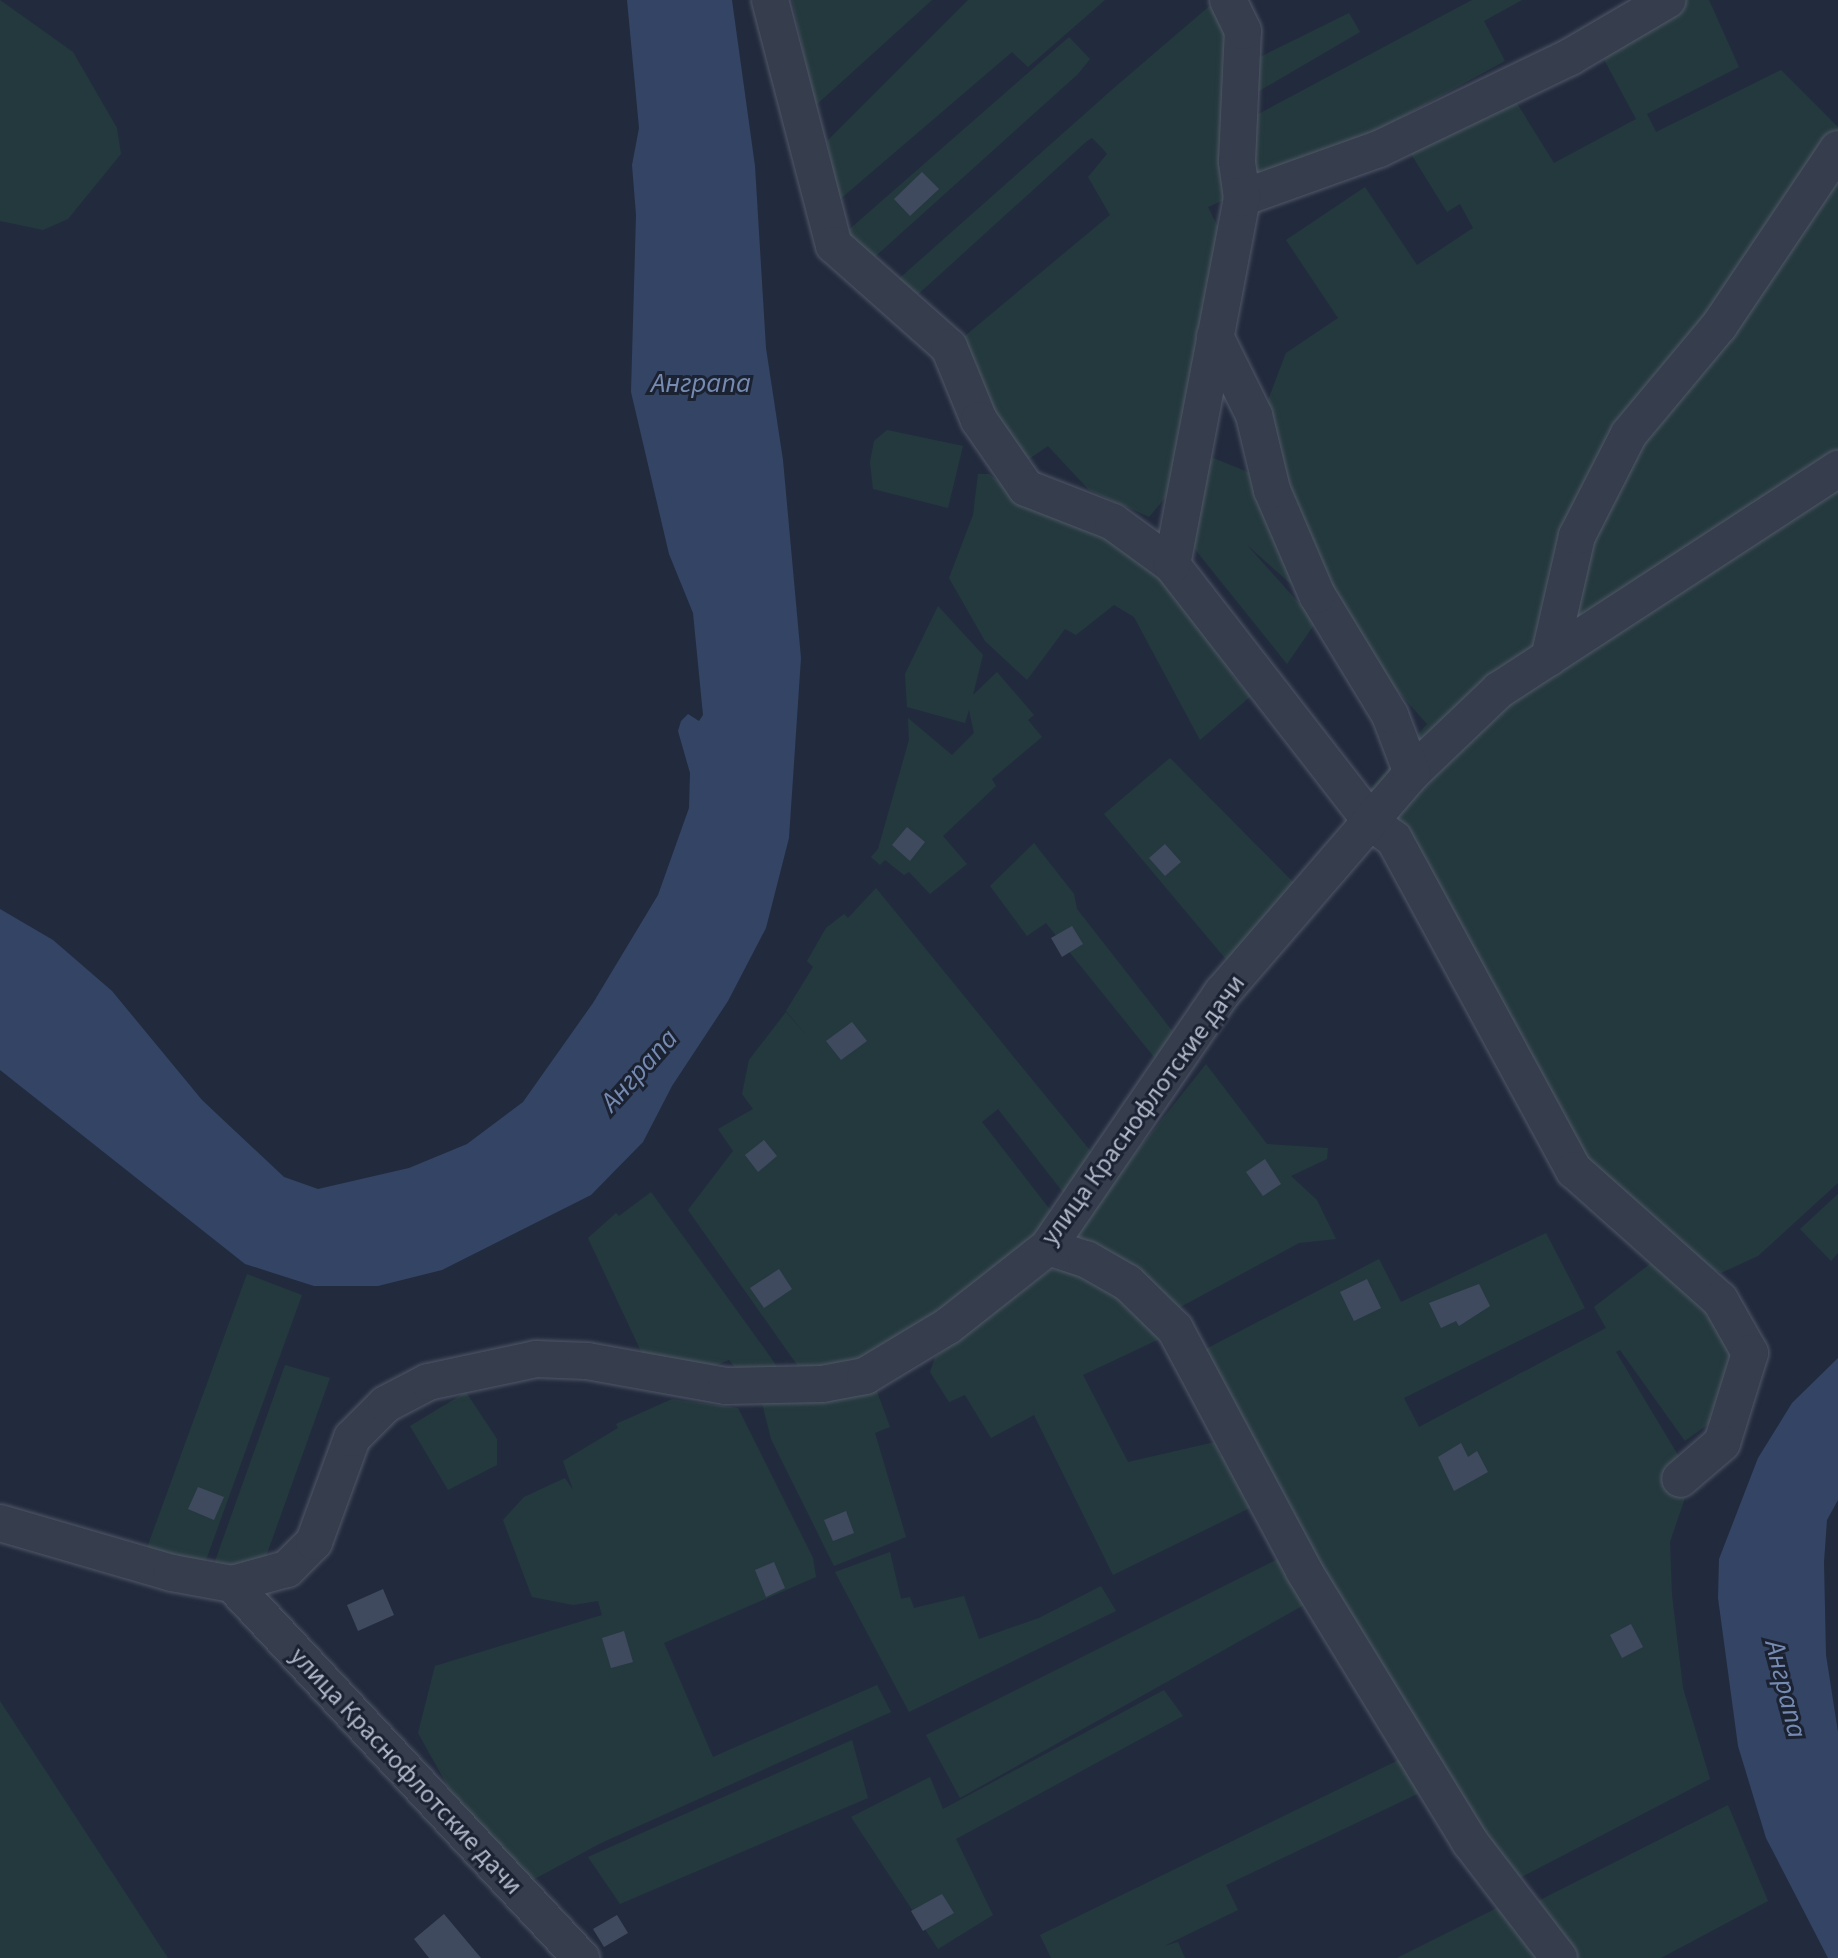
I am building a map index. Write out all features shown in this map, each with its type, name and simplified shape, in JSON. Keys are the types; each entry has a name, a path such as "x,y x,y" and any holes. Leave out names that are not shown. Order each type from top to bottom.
{"street":[{"path":"770,0 834,245 949,347 979,420 1026,488 1113,522 1172,565 1372,823 1394,839 1574,1170 1720,1300 1750,1353 1722,1443 1680,1479"},
{"path":"1172,565 1242,198 1237,161 1243,31 1228,0"},
{"path":"1242,198 1379,149 1570,57 1667,0"},
{"path":"1549,658 1577,536 1629,434 1719,326 1838,149"},
{"path":"1215,336 1254,415 1272,490 1317,595 1390,715 1412,773"},
{"name":"улица Краснофлотские дачи","path":"0,1523 172,1573 232,1584 287,1569 314,1542 352,1438 386,1404 428,1382 536,1359 587,1361 726,1386 822,1384 865,1376 948,1326 1048,1247 1222,993 1372,823 1412,773 1499,690 1838,469"},
{"path":"1048,1247 1086,1259 1128,1283 1175,1329 1304,1571 1470,1842 1559,1958"},
{"name":"улица Краснофлотские дачи","path":"232,1584 581,1958"}],"green space":[{"path":"0,0 73,52 117,128 121,154 68,219 43,230 0,221"},
{"path":"792,0 932,0 815,106"},
{"path":"968,0 1105,0 1028,67 1012,52 838,201 827,141"},
{"path":"1227,0 1233,125 1219,136 1229,147 1238,194 1208,207 1217,225 1233,216 1186,448 1166,497 1149,517 1089,490 1048,446 1029,459 1005,440 976,363 960,340 1110,215 1088,177 1107,154 1092,138 914,298 893,284 1213,3"},
{"path":"1472,0 1522,0 1484,21 1505,61 1347,147 1258,185 1249,119"},
{"path":"1666,0 1709,0 1739,67 1647,114 1656,132 1781,70 1838,127 1838,1183 1758,1256 1721,1273 1705,1265 1623,1195 1579,1149 1366,794 1427,724 1347,634 1247,545 1316,622 1287,664 1194,548 1206,455 1255,475 1250,447 1286,353 1338,318 1286,240 1365,187 1417,265 1473,228 1460,204 1447,212 1403,141 1505,84 1554,163 1636,119 1593,39"},
{"path":"1349,13 1360,32 1249,97 1256,59"},
{"path":"1069,37 1090,59 1078,74 868,263 844,234"},
{"path":"887,430 963,446 948,508 873,489 870,462 874,441"},
{"path":"978,474 989,474 1023,500 1149,547 1247,663 1232,675 1251,696 1200,740 1134,617 1114,605 1076,635 1065,629 1027,680 985,641 949,578 973,515"},
{"path":"938,606 983,655 973,695 997,672 1034,715 1028,720 1042,737 992,779 996,786 943,836 967,864 930,894 909,872 904,875 885,860 880,865 871,857 878,849 909,740 908,718 952,755 974,733 969,710 965,723 907,707 905,674"},
{"path":"1170,758 1298,887 1229,963 1104,814"},
{"path":"1034,843 1074,894 1077,909 1177,1037 1158,1062 1046,923 1027,936 990,886"},
{"path":"876,888 1097,1159 1069,1200 998,1109 982,1122 1055,1216 918,1339 807,1379 688,1210 733,1151 718,1129 753,1109 742,1094 749,1060 786,1012 808,1037 786,1011 813,967 807,961 826,928 844,914 848,918"},
{"path":"1206,1064 1267,1144 1328,1148 1327,1159 1291,1176 1317,1200 1336,1239 1299,1243 1173,1311 1071,1234"},
{"path":"651,1192 790,1385 748,1383 729,1360 702,1371 646,1362 588,1238 616,1213 619,1216"},
{"path":"1838,1194 1838,1253 1831,1261 1800,1229"},
{"path":"1546,1233 1585,1308 1404,1398 1419,1427 1606,1328 1594,1307 1659,1257 1741,1324 1710,1423 1685,1441 1620,1350 1616,1352 1687,1470 1688,1489 1670,1542 1672,1595 1683,1688 1710,1779 1510,1883 1374,1660 1202,1351 1379,1259 1401,1302"},
{"path":"1080,1268 1168,1335 1083,1375 1128,1462 1215,1442 1220,1455 1231,1460 1256,1505 1113,1575 1034,1415 991,1438 965,1395 949,1402 930,1372 935,1357 1050,1270"},
{"path":"247,1274 302,1295 201,1574 144,1556"},
{"path":"285,1365 330,1378 259,1576 214,1564"},
{"path":"875,1386 890,1427 875,1433 906,1537 834,1566 771,1439 762,1403 821,1401"},
{"path":"466,1392 497,1439 497,1465 448,1490 410,1426"},
{"path":"672,1399 738,1408 813,1558 816,1577 664,1643 713,1757 877,1685 891,1712 599,1844 531,1881 474,1833 418,1733 435,1666 602,1615 598,1601 573,1605 532,1597 503,1520 524,1497 565,1478 573,1490 563,1461 618,1428 616,1424"},
{"path":"890,1552 901,1599 910,1597 914,1608 964,1596 979,1639 1039,1618 1101,1586 1116,1611 909,1712 835,1572"},
{"path":"1286,1555 1313,1600 960,1798 926,1735"},
{"path":"1164,1690 1183,1716 956,1839 993,1915 938,1949 851,1817 930,1777 943,1809"},
{"path":"0,1701 168,1958 0,1958"},
{"path":"852,1740 868,1798 620,1904 588,1857"},
{"path":"1413,1753 1430,1788 1226,1885 1238,1910 1164,1946 1178,1942 1185,1958 1051,1958 1040,1935"},
{"path":"1728,1805 1768,1901 1661,1958 1570,1958 1530,1905"},
{"path":"1508,1901 1547,1958 1397,1958 1491,1911"}],"water":[{"name":"Анграпа","path":"627,0 732,0 755,166 766,348 783,460 801,658 789,838 766,928 728,1001 672,1086 643,1142 591,1195 442,1270 378,1286 314,1286 245,1264 0,1070 0,909 53,940 112,991 202,1100 284,1177 318,1189 409,1168 467,1144 523,1102 593,1003 658,895 689,808 690,773 678,731 681,721 688,714 699,721 703,715 693,613 669,554 631,392 636,215 632,165 639,128"},
{"name":"Анграпа","path":"1838,1358 1838,1500 1827,1520 1824,1562 1826,1655 1838,1732 1838,1958 1828,1958 1766,1838 1738,1746 1718,1598 1719,1559 1758,1458 1792,1403"}],"building":[{"path":"922,172 939,189 910,216 894,199"},
{"path":"907,827 925,842 910,861 892,845"},
{"path":"1165,844 1181,862 1165,876 1149,858"},
{"path":"1072,926 1083,944 1062,957 1051,938"},
{"path":"852,1022 867,1041 841,1060 826,1041"},
{"path":"764,1140 777,1156 758,1172 745,1155"},
{"path":"1265,1159 1281,1184 1263,1196 1246,1172"},
{"path":"779,1269 792,1289 764,1308 750,1288"},
{"path":"1367,1279 1381,1308 1354,1321 1340,1292"},
{"path":"1479,1284 1490,1306 1459,1326 1456,1321 1441,1328 1429,1303"},
{"path":"1461,1443 1468,1457 1477,1451 1488,1472 1454,1491 1438,1457"},
{"path":"198,1487 224,1497 214,1520 188,1509"},
{"path":"846,1511 854,1533 833,1541 824,1520"},
{"path":"774,1562 785,1588 766,1597 755,1570"},
{"path":"383,1589 394,1615 358,1631 347,1605"},
{"path":"1631,1624 1643,1647 1622,1658 1610,1635"},
{"path":"624,1631 633,1662 611,1668 602,1638"},
{"path":"942,1894 954,1913 923,1931 911,1911"},
{"path":"444,1914 481,1958 429,1958 414,1939"},
{"path":"617,1915 628,1933 604,1947 593,1929"}]}
